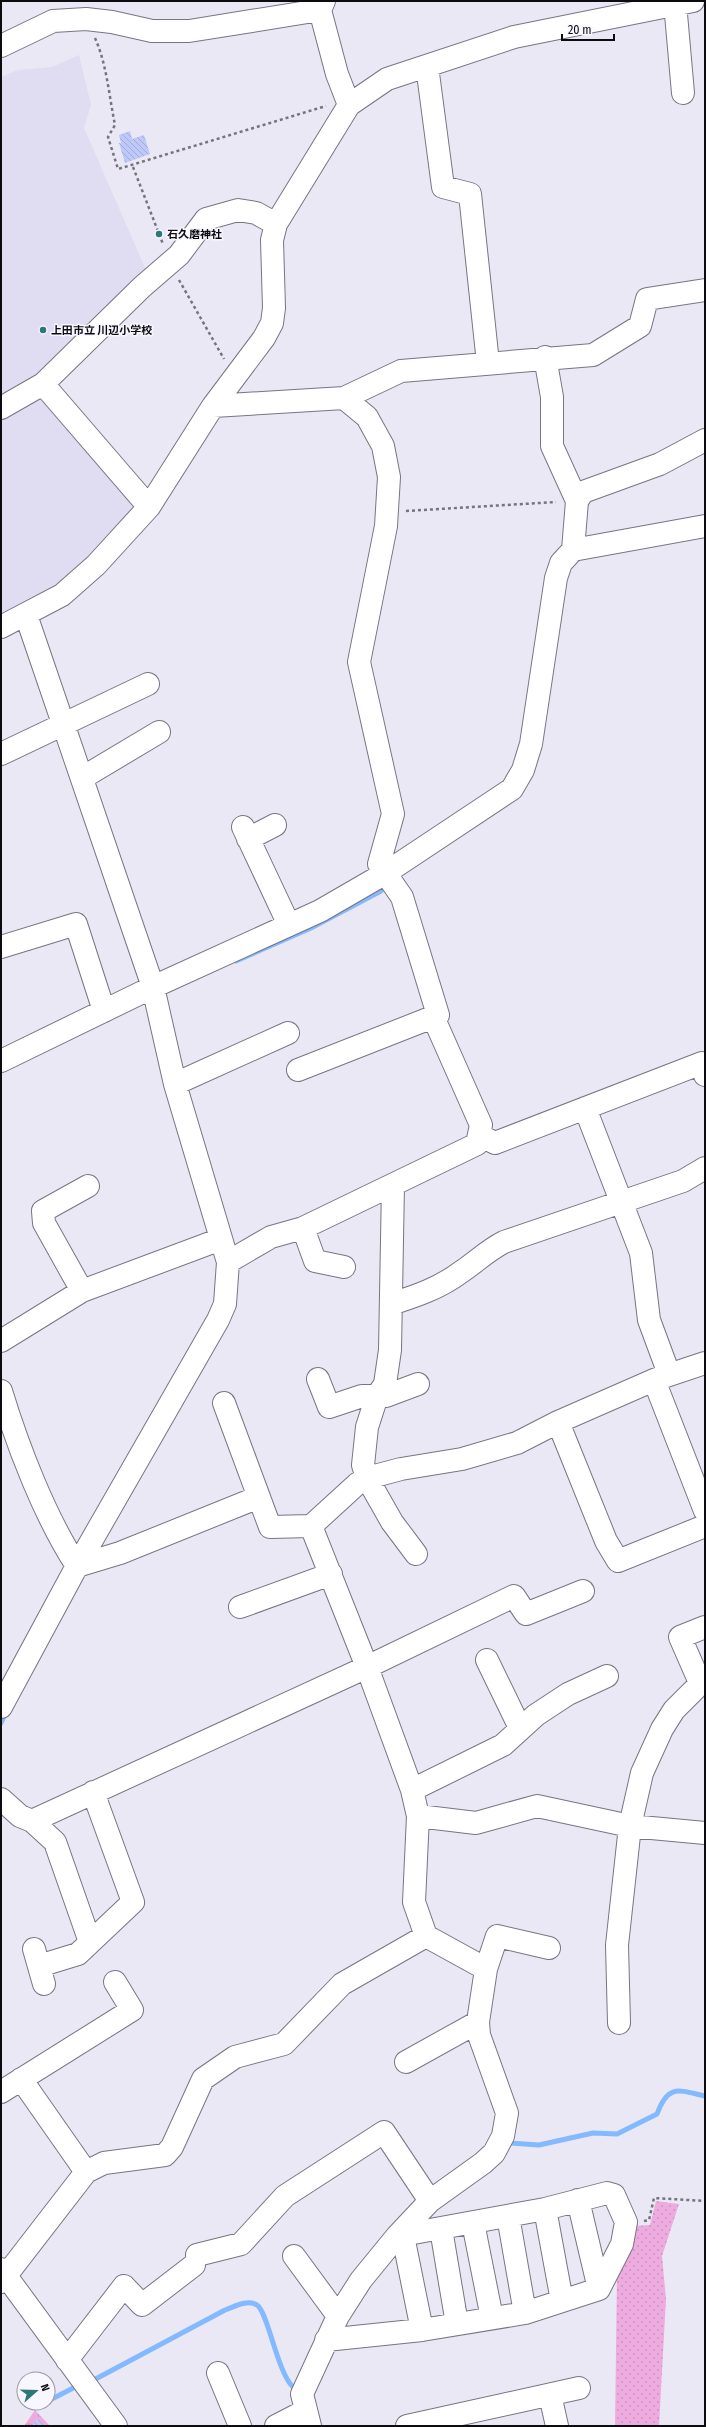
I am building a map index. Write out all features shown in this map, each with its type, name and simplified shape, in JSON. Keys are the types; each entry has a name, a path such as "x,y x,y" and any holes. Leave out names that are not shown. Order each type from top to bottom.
{"street":[{"path":"1,628 62,595 96,565 149,507 213,406 264,338 272,323 274,308 272,240 276,224 349,105 387,79 514,37 684,2 683,93"},
{"path":"1,46 53,21 86,19 112,22 152,31 189,31 322,6 337,74 349,105"},
{"path":"427,66 442,187 470,194 488,363"},
{"path":"1,408 43,384 142,287 179,255 206,219 238,210 256,213 276,224"},
{"path":"213,406 344,398 401,371 545,357 593,355 640,326 647,299 705,290"},
{"path":"545,357 552,397 552,446 577,501"},
{"path":"43,384 149,507"},
{"path":"228,1262 271,1237 303,1228 477,1144 481,1125 435,1021 438,1015 402,897 384,874 379,864 393,814 359,662 387,512 390,477 383,446 367,417 344,398"},
{"path":"573,550 577,501 583,492 660,464 705,440"},
{"path":"1,1061 153,987 320,911 384,874 512,789 523,770 531,744 556,578 561,563 573,550 705,526"},
{"path":"1,1707 77,1566 218,1320 225,1304 228,1262 181,1082 153,987 26,615"},
{"path":"1,754 63,726 148,684"},
{"path":"82,778 159,732"},
{"path":"275,825 245,833 289,925"},
{"path":"1,947 76,924 104,1011"},
{"path":"298,1070 438,1015"},
{"path":"181,1082 288,1033"},
{"path":"479,1135 495,1143 702,1063 705,1075"},
{"path":"585,1108 620,1202 641,1253 649,1320 662,1377 705,1511"},
{"path":"391,1304 440,1286 461,1272 489,1249 504,1242 683,1181 705,1168"},
{"path":"393,1185 390,1350 385,1384 377,1396 367,1427 363,1465 367,1478 392,1522 416,1554"},
{"path":"82,1291 44,1223 43,1211 88,1186"},
{"path":"303,1228 315,1261 344,1267"},
{"path":"1,1341 82,1291 221,1239"},
{"path":"224,1403 270,1527 311,1526 357,1484 367,1478 401,1469 462,1459 517,1443 558,1422 662,1377 705,1363"},
{"path":"318,1379 329,1407 362,1396 386,1396 418,1384"},
{"path":"1,1391 12,1428 46,1507 62,1543 77,1566"},
{"path":"558,1422 606,1541 618,1561 705,1526"},
{"path":"77,1566 120,1553 259,1497"},
{"path":"311,1526 367,1667 412,1790 418,1816 414,1902 426,1936 486,1969"},
{"path":"240,1607 331,1574"},
{"path":"32,1821 367,1667 514,1596 526,1614 583,1591"},
{"path":"619,2023 616,1945 630,1826 642,1773 662,1729 674,1710 703,1682 680,1637 705,1627"},
{"path":"487,1660 520,1728"},
{"path":"412,1790 503,1745 536,1715 568,1694 607,1676"},
{"path":"39,1967 78,1954 133,1902 93,1792"},
{"path":"1,1800 20,1816 32,1821 55,1842 90,1942"},
{"path":"418,1816 476,1823 537,1806 630,1826 705,1833"},
{"path":"115,2425 2,2276 86,2172 104,2163 165,2155 172,2147 204,2079 235,2057 284,2044 342,1984 426,1936"},
{"path":"276,2426 308,2419 302,2394 338,2316 361,2280 430,2201 494,2153 503,2136 507,2113 479,2034 478,2022 486,1969 497,1936 549,1948"},
{"path":"1,2092 132,2010 115,1982"},
{"path":"406,2062 478,2022"},
{"path":"21,2079 86,2172"},
{"path":"67,2360 124,2286 142,2305 195,2260 241,2244 285,2196 384,2132 430,2201"},
{"path":"326,2340 422,2330 525,2313 599,2289 622,2244 626,2222 614,2195 606,2193 545,2209 400,2236"},
{"path":"578,2200 599,2289"},
{"path":"545,2209 562,2301"},
{"path":"508,2216 525,2313"},
{"path":"473,2223 492,2318"},
{"path":"441,2229 457,2324"},
{"path":"400,2236 422,2330"},
{"path":"294,2256 338,2316"},
{"path":"218,2373 240,2426"},
{"path":"407,2426 450,2422 579,2388"},
{"path":"550,2395 557,2426"}],"path":[{"path":"86,19 104,60 104,76 115,125 108,137 118,169 321,106 349,105"},
{"path":"387,512 577,501"},
{"path":"645,2221 649,2220 654,2198 705,2201"}],"shaded area":[{"name":"上田市立 川辺小学校","path":"79,55 91,105 84,128 146,270 127,286 44,374 139,506 92,557 58,583 1,613 1,77 18,70 52,67"}],"green space":[{"path":"656,2201 679,2204 662,2256 666,2299 659,2426 615,2426 617,2274 632,2226 650,2225"},
{"path":"34,2411 36,2411 50,2426 24,2426"}],"building":[{"path":"130,131 132,139 144,135 150,154 125,163 119,143 121,143 119,135"},
{"path":"36,2419 47,2426 32,2426"}],"waterway":[{"path":"236,961 311,928 381,891"},
{"path":"1,1723 6,1712"},
{"path":"507,2145 510,2143 539,2145 593,2133 617,2134 657,2114 661,2104 670,2094 681,2091 705,2096"},
{"path":"90,2382 225,2310 241,2304 253,2303 261,2310 282,2369 293,2387"},
{"path":"56,2397 79,2385"}],"place":[{"name":"石久磨神社","path":"159,234"},
{"name":"上田市立 川辺小学校","path":"43,330"}]}
